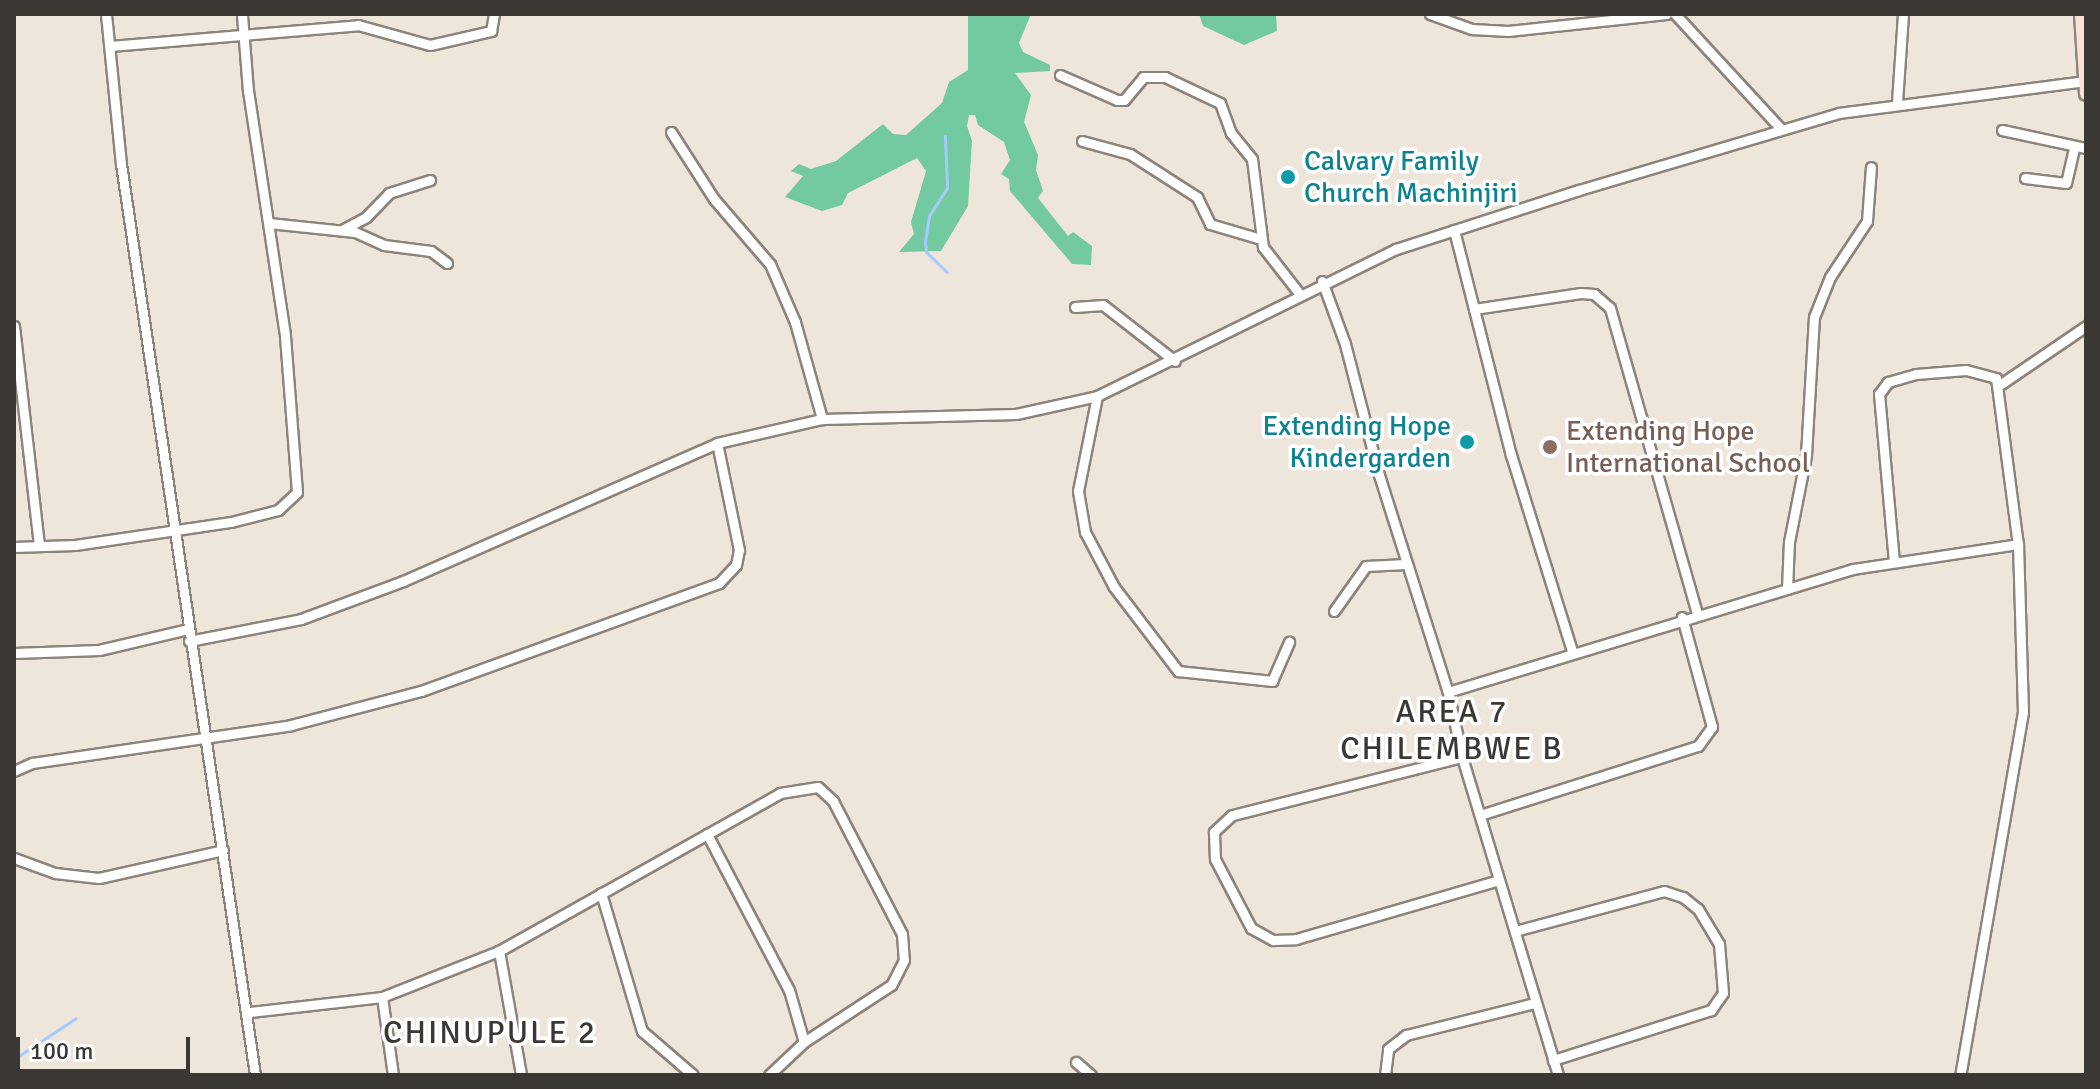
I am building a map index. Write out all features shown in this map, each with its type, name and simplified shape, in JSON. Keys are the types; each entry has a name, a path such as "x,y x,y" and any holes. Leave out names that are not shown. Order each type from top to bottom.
{"main road":[{"path":"2081,14 2085,88"}],"street":[{"path":"106,14 121,164 203,741 250,1012 255,1075"},
{"path":"14,547 175,531 278,510 297,492 269,223 242,14"},
{"path":"110,46 242,31 358,25 430,45 491,31 494,14"},
{"path":"1430,14 1472,29 1508,31 1666,14"},
{"path":"1675,14 1781,129"},
{"path":"1897,102 1903,14"},
{"path":"1060,75 1117,100 1124,100 1143,77 1165,77 1220,103 1231,133 1252,159 1261,239 1299,293"},
{"path":"189,641 301,619 403,581 717,443 822,419 1002,415 1097,396 1175,361 1322,281 1454,230 1781,129 1897,102 2085,88"},
{"path":"2002,130 2074,148 2086,148"},
{"path":"671,132 714,199 770,264 795,322 822,419"},
{"path":"1082,141 1130,154 1197,197 1210,224 1261,239"},
{"path":"2025,178 2066,183 2074,148"},
{"path":"1787,589 1789,542 1806,455 1814,317 1830,277 1867,221 1871,167"},
{"path":"342,230 366,217 389,193 430,180"},
{"path":"269,223 342,230 384,245 431,251 447,263"},
{"path":"1454,230 1511,455 1572,651"},
{"path":"1322,281 1345,344 1406,564 1448,692 1462,757 1483,814 1534,1003 1558,1075"},
{"path":"1474,309 1581,293 1594,294 1610,308 1697,613"},
{"path":"1075,307 1103,305 1175,361"},
{"path":"14,326 18,386 39,545"},
{"path":"2001,384 2086,326"},
{"path":"1894,562 1879,394 1888,382 1916,374 1976,371 2001,384"},
{"path":"1960,1075 2023,712 2018,544 2001,384"},
{"path":"1097,396 1078,491 1085,532 1114,587 1178,671 1272,681 1289,642"},
{"path":"14,771 32,763 203,741 291,725 421,691 719,583 736,565 739,550 717,443"},
{"path":"1448,692 1682,617 1787,589 1894,562 2018,544"},
{"path":"1334,611 1366,566 1406,564"},
{"path":"1483,814 1685,752 1708,737 1712,727 1682,617"},
{"path":"14,653 99,650 188,629"},
{"path":"1462,757 1232,815 1214,832 1215,859 1251,928 1273,940 1296,939 1499,880"},
{"path":"250,1012 382,997 499,951 780,793 818,787 833,801 902,934 904,960 891,985 804,1042 769,1075"},
{"path":"707,834 784,979 804,1042"},
{"path":"14,858 55,873 99,878 223,850"},
{"path":"1515,931 1664,891 1698,909 1719,944 1723,993 1711,1010 1553,1060"},
{"path":"601,893 642,1031 693,1075"},
{"path":"499,951 521,1075"},
{"path":"382,997 393,1075"},
{"path":"1385,1075 1388,1049 1406,1035 1534,1003"},
{"path":"1076,1062 1091,1075"}],"green space":[{"path":"968,14 1031,14 1019,43 1023,52 1050,65 1050,71 1015,73 1031,95 1024,122 1038,155 1036,170 1043,191 1038,198 1068,236 1073,232 1092,246 1091,265 1072,264 1010,191 1009,179 1001,174 1010,160 1004,142 978,125 975,115 969,115 967,126 972,141 968,206 941,251 899,252 914,234 911,222 926,171 917,158 848,193 842,205 822,211 785,197 803,176 791,171 799,164 811,169 836,161 883,124 893,134 906,135 942,103 949,82 968,70"},
{"path":"1199,14 1276,14 1277,31 1244,45 1203,26"}],"waterway":[{"path":"945,136 947,188 929,216 925,242 926,252 947,272"},
{"path":"14,1059 76,1018"}],"place":[{"name":"Calvary Family Church Machinjiri","path":"1288,177"},
{"name":"Extending Hope Kindergarden","path":"1467,442"},
{"name":"Extending Hope International School","path":"1550,447"}],"district":[{"name":"AREA 7 CHILEMBWE B","path":"1452,732"},
{"name":"CHINUPULE 2","path":"490,1033"}]}
